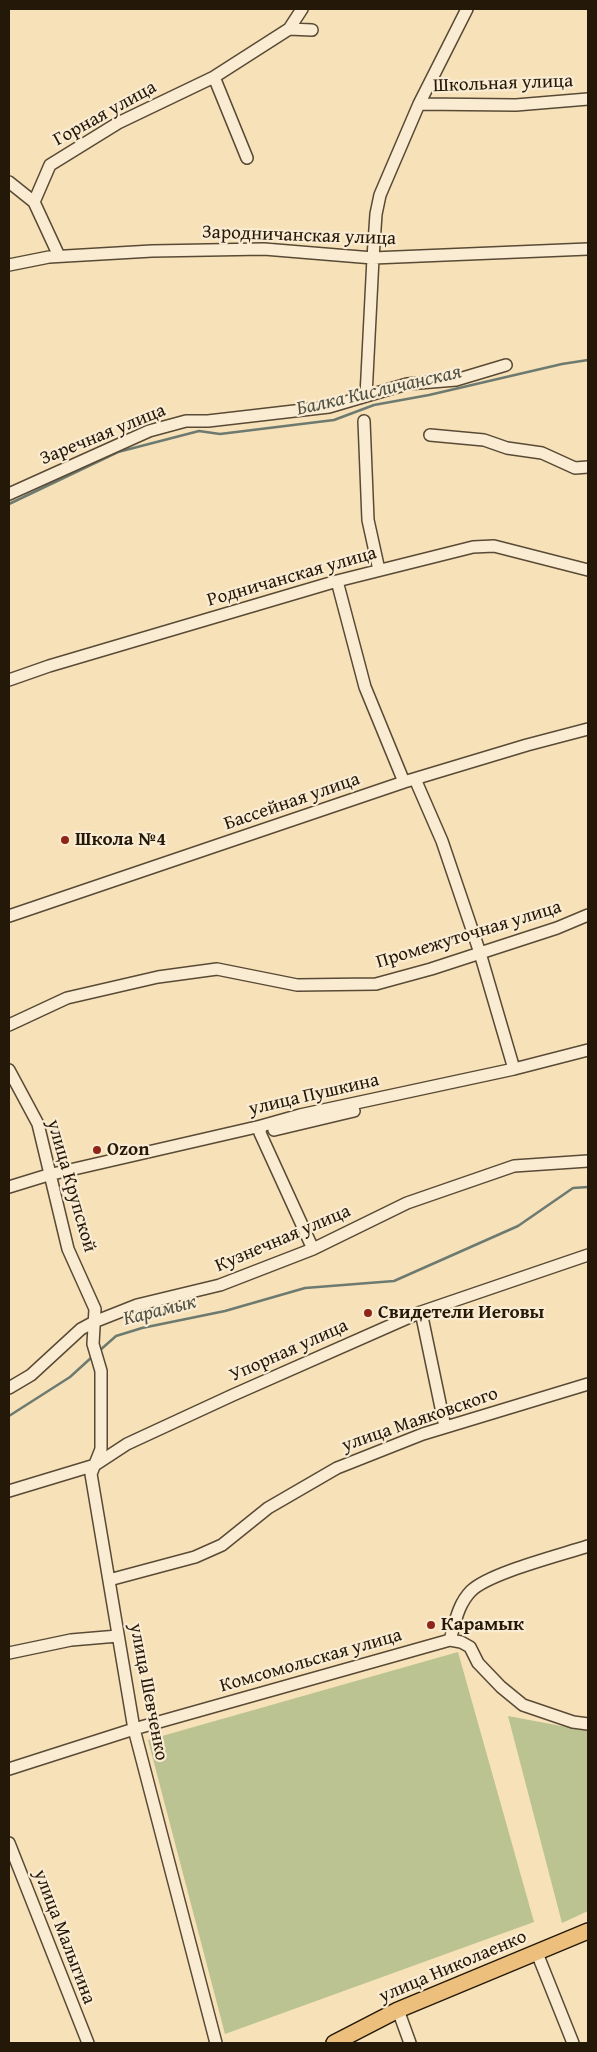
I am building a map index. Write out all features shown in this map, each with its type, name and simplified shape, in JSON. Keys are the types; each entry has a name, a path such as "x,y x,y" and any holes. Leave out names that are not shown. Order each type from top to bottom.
{"main road":[{"name":"улица Николаенко","path":"334,2043 538,1955 588,1931"},
{"name":"улица Николаенко","path":"538,1955 588,1937"},
{"name":"улица Николаенко","path":"346,2043 400,2013"}],"street":[{"path":"289,29 302,9"},
{"name":"Школьная улица","path":"366,396 372,258 376,214 380,195 419,104 467,9"},
{"path":"289,29 312,30"},
{"name":"Горная улица","path":"34,202 50,165 118,123 218,74 289,29"},
{"path":"218,74 247,158"},
{"name":"Школьная улица","path":"419,104 516,105 588,99"},
{"path":"9,182 34,202 59,256"},
{"name":"Зародничанская улица","path":"9,264 59,256 152,251 264,249 372,258 588,249"},
{"name":"Заречная улица","path":"9,494 149,431 186,421 208,421 329,407 407,384 456,380 506,365"},
{"path":"364,420 368,520 379,570"},
{"path":"430,435 484,440 507,448 542,454 576,468 588,467"},
{"name":"Родничанская улица","path":"9,680 49,666 337,581 473,547 494,546 588,570"},
{"path":"337,581 365,688 410,781 442,841 480,953 514,1069"},
{"name":"Бассейная улица","path":"9,916 410,781 527,745 588,729"},
{"name":"Промежуточная улица","path":"9,1025 67,998 158,977 217,969 297,985 376,984 431,969 557,928 588,915"},
{"name":"улица Пушкина","path":"260,1129 300,1115 514,1069 588,1050"},
{"name":"улица Пушкина","path":"9,1187 48,1175 62,1178 260,1129 588,1056"},
{"name":"улица Крупской","path":"9,1070 38,1124 48,1175 68,1249 95,1309 92,1344"},
{"path":"260,1129 313,1249"},
{"name":"Кузнечная улица","path":"9,1388 31,1376 81,1328 94,1322 137,1306 220,1285 313,1249 407,1203 514,1166 588,1161"},
{"name":"Упорная улица","path":"9,1491 95,1465 127,1444 421,1312 588,1255"},
{"path":"421,1312 445,1427"},
{"name":"улица Шевченко","path":"92,1344 101,1370 101,1449 91,1474 134,1729 216,2043"},
{"name":"улица Маяковского","path":"109,1580 195,1558 222,1545 268,1508 337,1468 423,1434 588,1384"},
{"path":"588,1546 491,1578 471,1591 460,1607 450,1640 461,1642 470,1647 478,1663 501,1687 523,1705 573,1722 588,1724"},
{"path":"9,1653 71,1640 118,1636"},
{"name":"Комсомольская улица","path":"9,1769 134,1729 450,1640"},
{"name":"улица Малыгина","path":"9,1843 88,2043"},
{"path":"538,1955 573,2043"},
{"path":"400,2013 410,2043"}],"green space":[{"path":"458,1652 534,1922 225,2034 148,1740"},
{"path":"508,1716 588,1731 588,1911 562,1923"}],"waterway":[{"name":"Балка Кисличанская","path":"9,504 118,452 199,431 220,434 334,420 374,405 429,395 562,364 588,360"},
{"name":"Карамык","path":"98,1352 116,1336 142,1328 225,1311 305,1288 394,1281 518,1226 573,1188 588,1187"},
{"name":"Карамык","path":"9,1416 70,1377 92,1357"}],"place":[{"name":"Школа №4","path":"65,840"},
{"name":"Ozon","path":"97,1150"},
{"name":"Свидетели Иеговы","path":"368,1313"},
{"name":"Карамык","path":"431,1625"}]}
